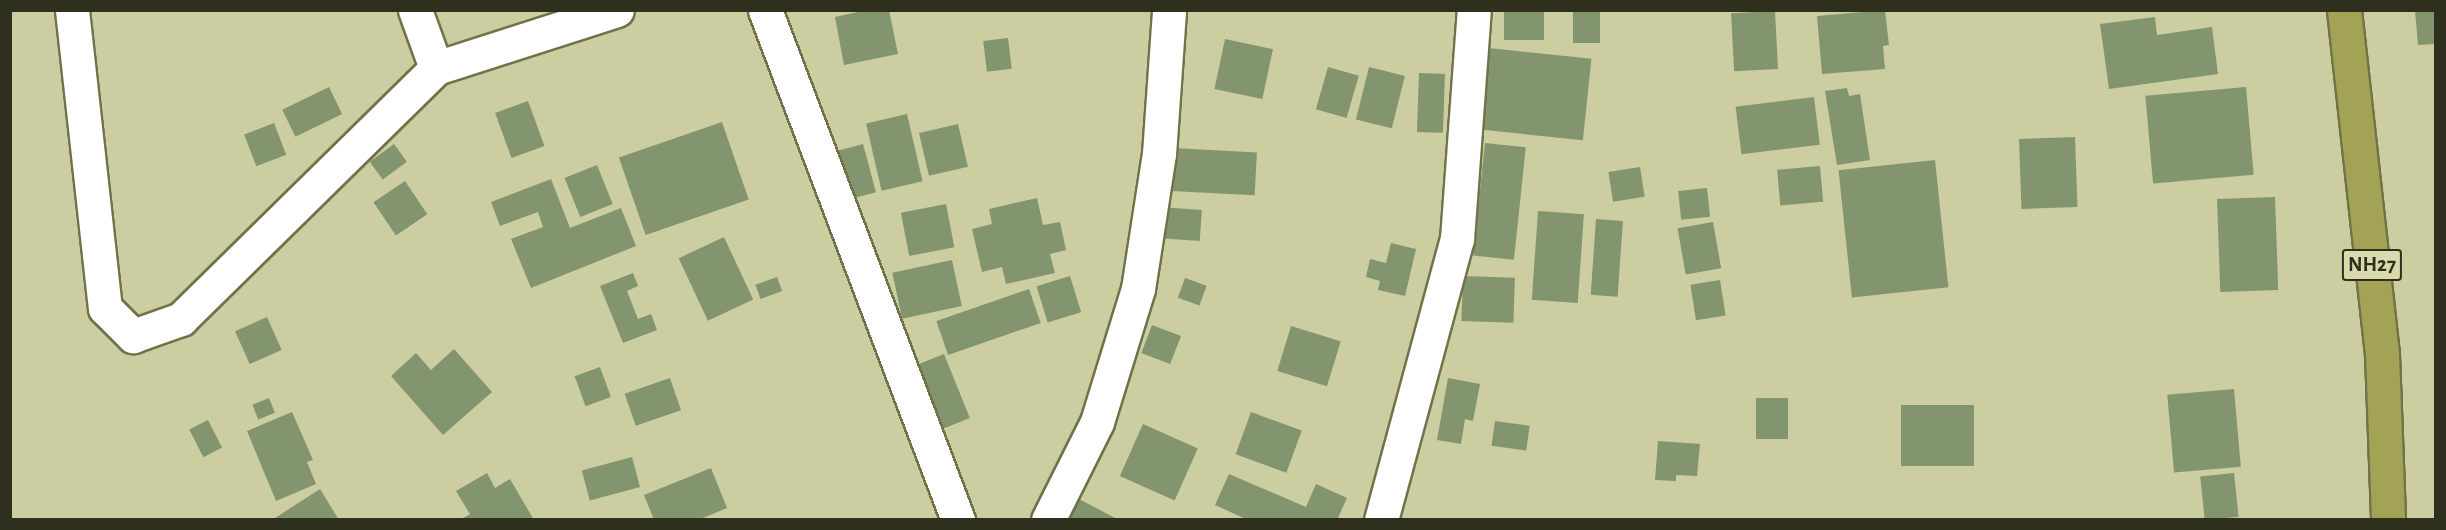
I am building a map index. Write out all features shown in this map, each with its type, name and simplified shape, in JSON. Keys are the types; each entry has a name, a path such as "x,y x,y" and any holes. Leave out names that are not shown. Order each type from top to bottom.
{"highway":[{"name":"NH27","path":"2344,10 2382,354 2388,519"}],"street":[{"path":"72,10 105,308 133,336 181,319 436,68 617,10"},
{"path":"415,10 436,68"},
{"path":"765,10 958,519"},
{"path":"1048,519 1097,422 1138,289 1159,154 1170,10"},
{"path":"1381,519 1457,239 1474,10"}],"building":[{"path":"867,10 889,10 898,54 844,65 835,17"},
{"path":"1504,10 1544,10 1544,40 1504,40"},
{"path":"1573,10 1600,10 1600,43 1573,43"},
{"path":"1885,10 1889,45 1883,46 1885,69 1822,74 1817,16"},
{"path":"2415,10 2436,10 2436,44 2418,45"},
{"path":"1775,11 1778,69 1734,71 1731,13"},
{"path":"2155,17 2157,35 2212,27 2218,74 2109,89 2100,24"},
{"path":"1008,38 1012,69 987,72 983,41"},
{"path":"1225,39 1273,49 1262,99 1214,89"},
{"path":"1489,48 1591,59 1583,140 1480,130"},
{"path":"1328,67 1359,76 1347,118 1316,109"},
{"path":"1369,67 1405,76 1392,128 1356,119"},
{"path":"1419,73 1445,74 1443,133 1417,132"},
{"path":"329,87 342,114 295,137 282,110"},
{"path":"2246,87 2254,175 2153,183 2145,96"},
{"path":"1847,88 1849,96 1860,94 1870,160 1837,165 1825,91"},
{"path":"1814,97 1820,145 1741,154 1736,107"},
{"path":"528,101 544,146 512,158 495,113"},
{"path":"907,114 923,181 882,191 866,123"},
{"path":"722,122 749,200 646,235 619,157"},
{"path":"274,123 286,155 256,166 244,134"},
{"path":"958,124 968,167 929,176 919,133"},
{"path":"2075,137 2077,207 2021,209 2019,139"},
{"path":"1485,143 1526,147 1514,260 1473,255"},
{"path":"394,144 407,162 383,179 370,162"},
{"path":"863,144 876,192 844,201 831,153"},
{"path":"1173,148 1257,152 1255,195 1171,191"},
{"path":"1935,160 1948,287 1852,297 1839,170"},
{"path":"597,165 613,204 580,217 565,178"},
{"path":"1820,166 1823,202 1780,206 1777,170"},
{"path":"1640,167 1645,197 1613,202 1608,172"},
{"path":"551,179 570,228 621,208 636,246 531,288 511,239 543,227 538,212 500,226 491,202"},
{"path":"405,181 427,214 396,235 373,202"},
{"path":"1707,188 1710,217 1681,220 1678,191"},
{"path":"2275,197 2278,290 2220,292 2217,199"},
{"path":"1037,198 1043,225 1060,222 1066,250 1050,254 1055,273 1006,284 1002,267 982,272 972,229 992,224 989,209"},
{"path":"946,204 954,247 909,256 901,213"},
{"path":"1159,207 1202,210 1200,241 1157,238"},
{"path":"1538,211 1584,214 1578,303 1532,300"},
{"path":"1596,219 1623,221 1618,297 1591,295"},
{"path":"1713,222 1721,268 1686,275 1678,228"},
{"path":"724,237 753,300 708,321 679,258"},
{"path":"1391,243 1416,249 1405,296 1378,290 1380,281 1366,277 1370,259 1386,263"},
{"path":"952,260 962,306 902,319 892,273"},
{"path":"633,273 638,286 627,291 638,319 651,314 657,330 623,343 600,286"},
{"path":"1070,276 1081,312 1048,323 1037,286"},
{"path":"1463,276 1515,278 1513,323 1461,321"},
{"path":"777,277 782,291 761,299 755,285"},
{"path":"1185,278 1207,286 1199,306 1178,298"},
{"path":"1720,280 1726,316 1696,320 1690,285"},
{"path":"1029,289 1041,323 948,355 936,321"},
{"path":"267,317 282,350 250,364 235,331"},
{"path":"1152,325 1181,336 1170,364 1141,353"},
{"path":"1291,326 1341,341 1327,386 1277,371"},
{"path":"454,349 492,392 443,435 391,376 416,353 431,370"},
{"path":"944,354 970,418 939,430 913,366"},
{"path":"600,367 611,397 586,406 575,376"},
{"path":"670,378 681,410 636,426 625,394"},
{"path":"1448,378 1480,384 1473,421 1465,419 1461,444 1437,440"},
{"path":"2234,389 2241,467 2174,473 2167,395"},
{"path":"269,398 275,413 258,420 252,405"},
{"path":"1756,398 1788,398 1788,439 1756,439"},
{"path":"1901,405 1974,405 1974,466 1901,466"},
{"path":"292,412 313,460 307,462 316,484 276,501 247,431"},
{"path":"1251,412 1302,430 1286,473 1236,454"},
{"path":"208,420 222,448 203,457 189,430"},
{"path":"1495,421 1530,426 1526,451 1492,446"},
{"path":"1143,424 1198,448 1175,500 1120,476"},
{"path":"1658,441 1700,444 1697,476 1676,475 1676,481 1655,480"},
{"path":"632,457 640,487 590,500 582,470"},
{"path":"711,468 727,508 698,520 654,520 644,495"},
{"path":"487,473 495,488 510,479 534,520 460,520 470,514 456,491"},
{"path":"2234,473 2239,517 2205,520 2200,477"},
{"path":"1229,474 1306,507 1316,484 1347,498 1337,520 1248,520 1215,505"},
{"path":"320,489 339,520 272,520"},
{"path":"1077,498 1119,520 1065,520"}]}
